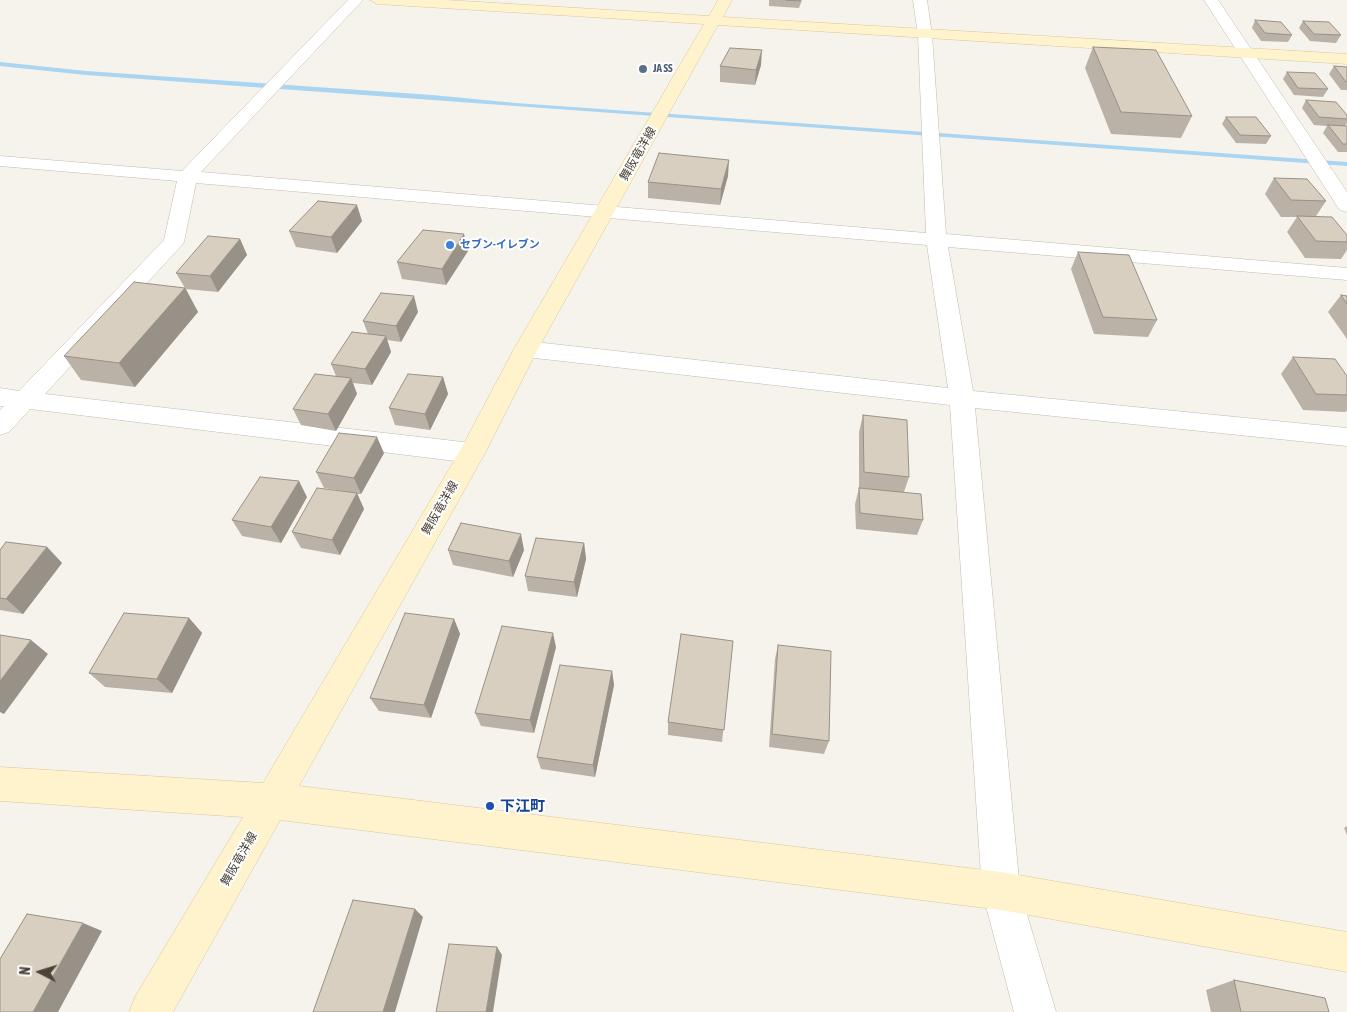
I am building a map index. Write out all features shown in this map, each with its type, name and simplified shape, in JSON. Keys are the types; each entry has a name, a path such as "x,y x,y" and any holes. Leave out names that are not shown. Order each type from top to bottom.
{"street":[{"path":"0,426 12,399 174,242 188,175 356,0"},
{"path":"376,0 719,11 925,35 1347,59"},
{"path":"920,0 925,35 936,238 962,398 1001,891 1035,1012"},
{"path":"1211,0 1347,206"},
{"name":"舞阪竜洋線","path":"150,1012 472,453 526,349 719,11"},
{"path":"0,161 188,175 1347,274"},
{"path":"526,349 962,398 1347,437"},
{"path":"12,399 472,453"},
{"path":"0,784 273,801 1001,891 1347,952"}],"building":[{"path":"1255,20 1281,22 1292,35 1265,33"},
{"path":"1303,21 1329,22 1341,35 1314,34"},
{"path":"1093,47 1156,50 1192,116 1121,112"},
{"path":"730,48 762,50 756,70 720,66"},
{"path":"1334,66 1347,67 1347,82 1346,82"},
{"path":"1287,72 1315,73 1328,89 1298,88"},
{"path":"1306,100 1336,102 1347,115 1347,119 1319,117"},
{"path":"1226,117 1256,117 1271,136 1240,135"},
{"path":"1328,125 1347,126 1347,144 1343,144"},
{"path":"659,153 729,160 721,189 648,182"},
{"path":"1274,178 1307,179 1326,201 1291,200"},
{"path":"318,201 357,205 331,237 289,231"},
{"path":"1297,216 1332,217 1347,235 1347,242 1316,241"},
{"path":"423,230 464,234 442,269 397,262"},
{"path":"208,236 240,239 210,276 176,273"},
{"path":"1078,252 1129,255 1157,320 1103,317"},
{"path":"134,282 185,288 119,363 64,356"},
{"path":"381,293 414,296 396,326 363,321"},
{"path":"1341,295 1347,296 1347,304"},
{"path":"352,332 386,336 365,369 331,364"},
{"path":"1293,357 1335,359 1347,376 1347,395 1316,394"},
{"path":"315,374 351,378 328,414 293,409"},
{"path":"408,374 443,377 425,414 389,408"},
{"path":"863,415 907,420 909,477 864,472"},
{"path":"339,433 377,437 354,478 316,472"},
{"path":"260,477 299,481 271,527 232,520"},
{"path":"317,488 357,493 332,540 292,532"},
{"path":"859,488 921,494 923,520 860,513"},
{"path":"461,523 521,534 509,561 448,550"},
{"path":"536,538 584,543 574,582 525,576"},
{"path":"6,542 47,547 6,599 0,598 0,550"},
{"path":"124,613 189,618 157,679 89,673"},
{"path":"405,613 454,619 424,705 370,698"},
{"path":"502,626 553,633 530,720 475,713"},
{"path":"681,634 733,641 724,730 668,722"},
{"path":"0,635 31,640 0,681"},
{"path":"778,645 831,651 829,741 772,734"},
{"path":"560,665 612,671 593,765 537,757"},
{"path":"353,900 415,909 383,1012 313,1012"},
{"path":"27,914 83,923 33,1012 0,1012 0,959"},
{"path":"449,944 497,947 486,1012 436,1012"},
{"path":"1234,980 1325,998 1329,1012 1241,1012"}],"waterway":[{"path":"0,64 86,73 432,97 516,105 1347,164"}],"place":[{"name":"JA SS","path":"643,69"},
{"name":"セブン-イレブン","path":"450,245"},
{"name":"下江町","path":"490,806"}]}
